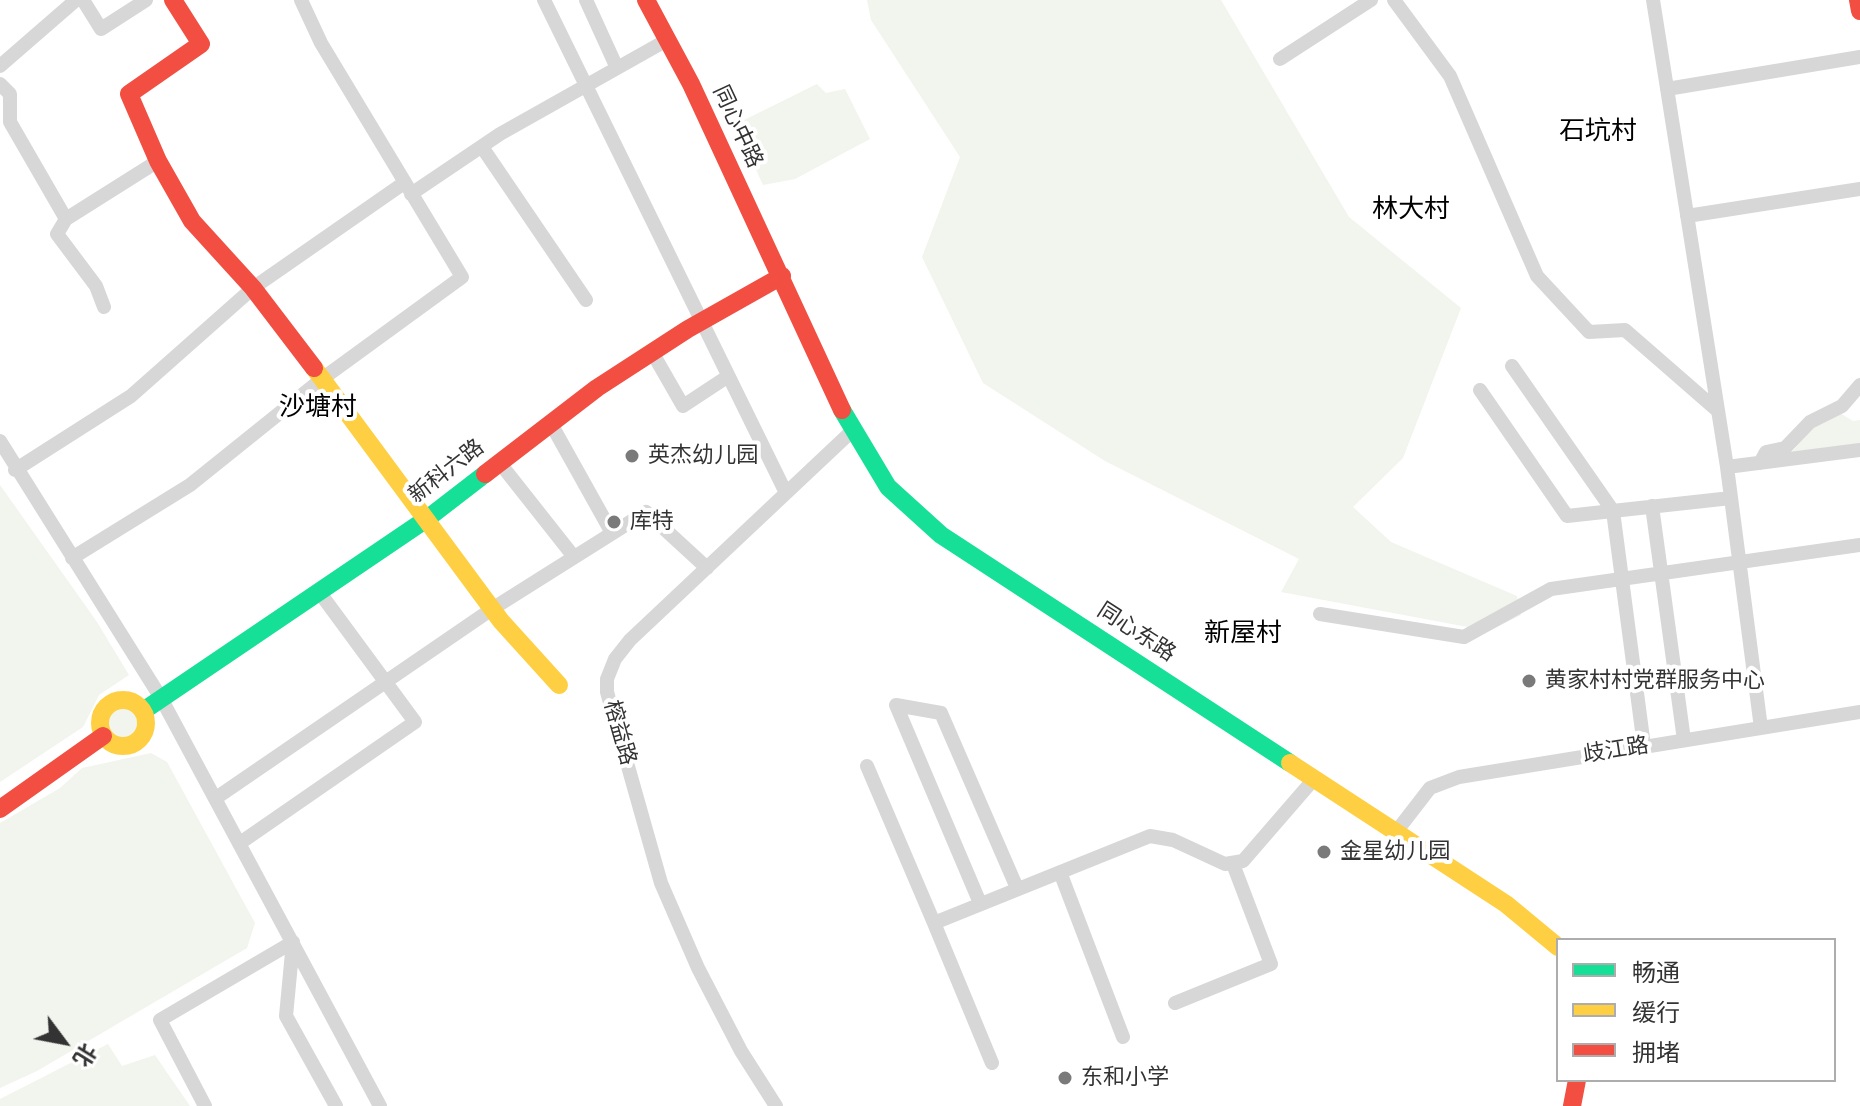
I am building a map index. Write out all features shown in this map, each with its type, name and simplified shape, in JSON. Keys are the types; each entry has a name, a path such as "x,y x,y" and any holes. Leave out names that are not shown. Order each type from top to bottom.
{"street":[{"path":"0,66 76,0"},
{"path":"83,0 101,29 146,0"},
{"path":"173,0 201,44 129,94 158,161 192,221 253,288 428,518 492,609 559,685"},
{"path":"72,558 190,485 322,379 462,277 321,43 301,0"},
{"path":"544,0 584,87 786,493"},
{"path":"586,0 617,68"},
{"name":"同心中路","path":"646,0 782,276"},
{"path":"1280,59 1371,0"},
{"path":"1394,0 1450,76 1537,276 1589,332 1625,330 1718,411"},
{"path":"1653,0 1727,467 1761,728"},
{"path":"1858,0 1860,11"},
{"path":"15,470 131,396 253,288 407,189 667,40"},
{"path":"1667,89 1860,57"},
{"path":"0,84 10,94 5,125 66,219"},
{"path":"482,147 586,300"},
{"path":"104,307 96,286 57,234 66,219 158,161"},
{"path":"1687,216 1860,189"},
{"name":"新科六路","path":"143,711 428,518 550,422 652,352 782,276"},
{"name":"同心东路","path":"782,276 852,431 888,487 941,535 1506,904 1556,945"},
{"path":"652,352 683,406 727,377"},
{"path":"1512,366 1613,511 1644,746"},
{"path":"1760,463 1766,452 1785,448 1810,422 1842,406 1860,385"},
{"path":"1480,390 1567,516 1731,498"},
{"path":"550,422 612,533"},
{"name":"榕益路","path":"776,1106 741,1051 698,968 661,883 607,692 607,679 615,659 630,640 852,431"},
{"path":"0,441 15,470 161,698 380,1106"},
{"path":"1727,467 1860,450"},
{"path":"499,462 574,557"},
{"path":"1652,506 1684,740"},
{"path":"216,798 492,609 646,512 707,568"},
{"path":"1320,614 1464,637 1551,589 1860,545"},
{"path":"240,843 415,722 320,593"},
{"path":"124,699 143,711 146,718 144,734 132,745 116,746 103,736 101,715 110,703 124,699"},
{"path":"980,903 896,705 941,713 1017,888"},
{"name":"歧江路","path":"1396,832 1423,794 1439,783 1860,712"},
{"path":"0,809 103,736"},
{"path":"867,766 992,1063"},
{"path":"934,923 1150,836 1173,840 1217,861 1233,864 1251,855 1314,779"},
{"path":"1175,1003 1271,964 1233,864"},
{"path":"1060,872 1123,1037"},
{"path":"205,1106 160,1020 293,942"},
{"path":"293,942 286,1016 336,1106"},
{"path":"1572,1106 1577,1082"}],"shaded area":[{"path":"867,0 1221,0 1349,217 1461,308 1403,458 1353,507 1391,542 1517,596 1521,615 1489,631 1281,592 1299,559 1105,461 983,383 922,257 960,157 871,20"},
{"path":"817,84 826,93 845,89 870,139 795,179 763,185 742,139 742,121"},
{"path":"1840,413 1853,421 1860,420 1860,444 1791,453 1814,426"},
{"path":"0,485 97,622 129,675 99,695 83,727 0,782"},
{"path":"122,708 133,712 137,723 133,734 122,738 111,734 107,723 111,712"},
{"path":"151,753 167,762 255,923 247,948 37,1071 0,1088 0,823 60,788 82,768"},
{"path":"108,1044 122,1066 155,1055 190,1106 0,1106 0,1099"}],"traffic: fast":[{"path":"842,410 888,487 941,535 1290,763"},
{"path":"143,711 428,518 485,474"}],"traffic: slow":[{"path":"314,368 501,621 559,685"},
{"path":"123,700 140,706 146,723 140,740 123,746 106,740 100,723 106,706 123,700"},
{"path":"1290,763 1506,904 1556,945"}],"traffic: jam":[{"path":"173,0 201,44 129,94 158,161 192,221 253,288 314,368"},
{"path":"646,0 691,84 842,410"},
{"path":"1858,0 1860,11"},
{"path":"485,474 597,388 688,329 782,276"},
{"path":"0,809 103,736"},
{"path":"1572,1106 1577,1082"}],"place":[{"name":"英杰幼儿园","path":"632,456"},
{"name":"库特","path":"614,522"},
{"name":"黄家村村党群服务中心","path":"1529,681"},
{"name":"金星幼儿园","path":"1324,852"},
{"name":"东和小学","path":"1065,1078"}],"district":[{"name":"石坑村","path":"1598,132"},
{"name":"林大村","path":"1411,210"},
{"name":"沙塘村","path":"318,408"},
{"name":"新屋村","path":"1243,634"}]}
